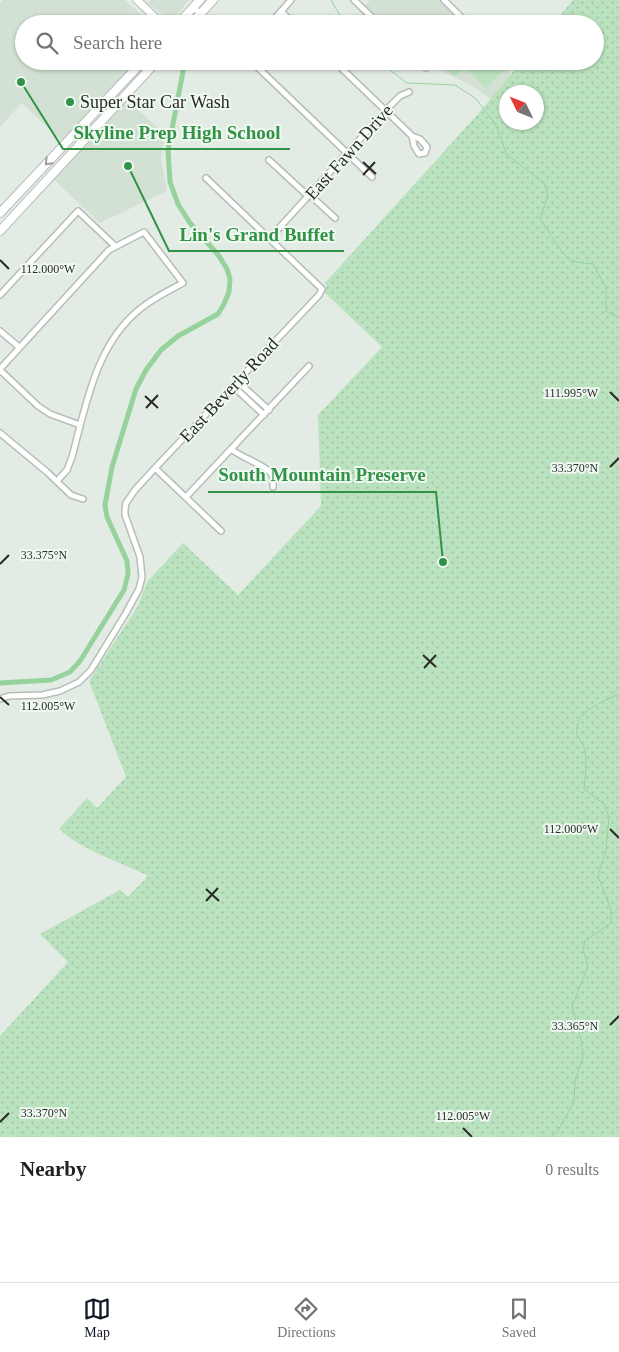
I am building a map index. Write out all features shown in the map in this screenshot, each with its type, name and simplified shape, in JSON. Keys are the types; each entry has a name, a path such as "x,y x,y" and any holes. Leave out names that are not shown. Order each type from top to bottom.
{"main road":[{"path":"137,0 153,15"},
{"path":"186,15 200,0"},
{"path":"200,14 213,0"},
{"path":"0,213 135,70"},
{"path":"0,231 148,70"},
{"path":"106,102 113,109"}],"street":[{"path":"278,15 291,0"},
{"path":"354,0 370,15"},
{"path":"444,0 459,15"},
{"path":"193,7 200,14"},
{"path":"281,12 284,15"},
{"path":"260,70 372,177"},
{"path":"343,70 412,136"},
{"name":"East Fawn Drive","path":"270,238 400,96 409,92"},
{"path":"269,160 335,218"},
{"path":"206,178 270,238"},
{"path":"0,295 78,211 115,246"},
{"path":"57,481 67,470 80,425 94,376 106,350 123,326 145,305 183,283 144,232 109,250 18,347 0,369 38,406 50,414 80,425"},
{"name":"East Beverly Road","path":"0,699 9,696 51,694 71,687 91,670 139,589 142,577 140,557 125,515 126,503 155,468 319,295 322,289 270,238"},
{"path":"0,331 18,347"},
{"path":"186,498 309,366"},
{"path":"238,380 268,410"},
{"path":"232,386 264,415"},
{"path":"0,433 71,495 83,499"},
{"path":"231,449 240,456 269,471 273,476 273,487"},
{"path":"155,468 221,531"}],"shaded area":[{"path":"3,0 125,0 142,15 15,15 15,70 128,70 62,141 22,103 0,127 0,3"},
{"path":"150,0 189,0 177,15 163,15 148,3"},
{"path":"370,0 439,0 455,15 375,15 365,5"},
{"path":"440,70 510,70 509,82 507,85 499,85 499,95 494,101 469,84"},
{"path":"127,100 165,134 161,158 167,191 100,223 53,179"}],"green space":[{"path":"573,0 619,0 619,1137 0,1137 0,1036 68,962 40,934 120,890 128,897 148,876 90,850 59,829 87,798 97,808 126,777 89,681 138,606 147,582 183,543 238,595 321,506 318,415 382,347 323,291 327,287 325,283 499,89 499,130 544,130 544,85 502,85 514,70 604,70 604,15 560,15"},
{"path":"447,70 462,70 455,77"},
{"path":"468,70 504,70 486,88"}],"waterway":[{"path":"331,0 340,15"},
{"path":"0,683 51,680 70,672 80,661 124,590 128,574 127,561 107,517 105,505 112,467 136,389 146,370 161,350 178,336 218,314 229,292 230,279 227,269 219,256 190,223 178,204 170,182 168,150 183,70"},
{"path":"390,70 407,83 455,85 475,98 495,123 507,155 544,183 548,195 540,219 564,254 575,262 593,264 606,287 606,311 619,318"},
{"path":"551,1137 559,1129 574,1102 575,1081 583,1056 572,1006 588,966 583,950 585,941 611,923 611,910 598,876 606,850 609,817 604,804 584,789 586,756 577,733 577,726 580,719 591,708 619,694"}],"place":[{"name":"Skyline Prep High School","path":"21,82"},
{"name":"Super Star Car Wash","path":"70,102"},
{"name":"Lin's Grand Buffet","path":"128,166"},
{"name":"South Mountain Preserve","path":"443,562"}]}
